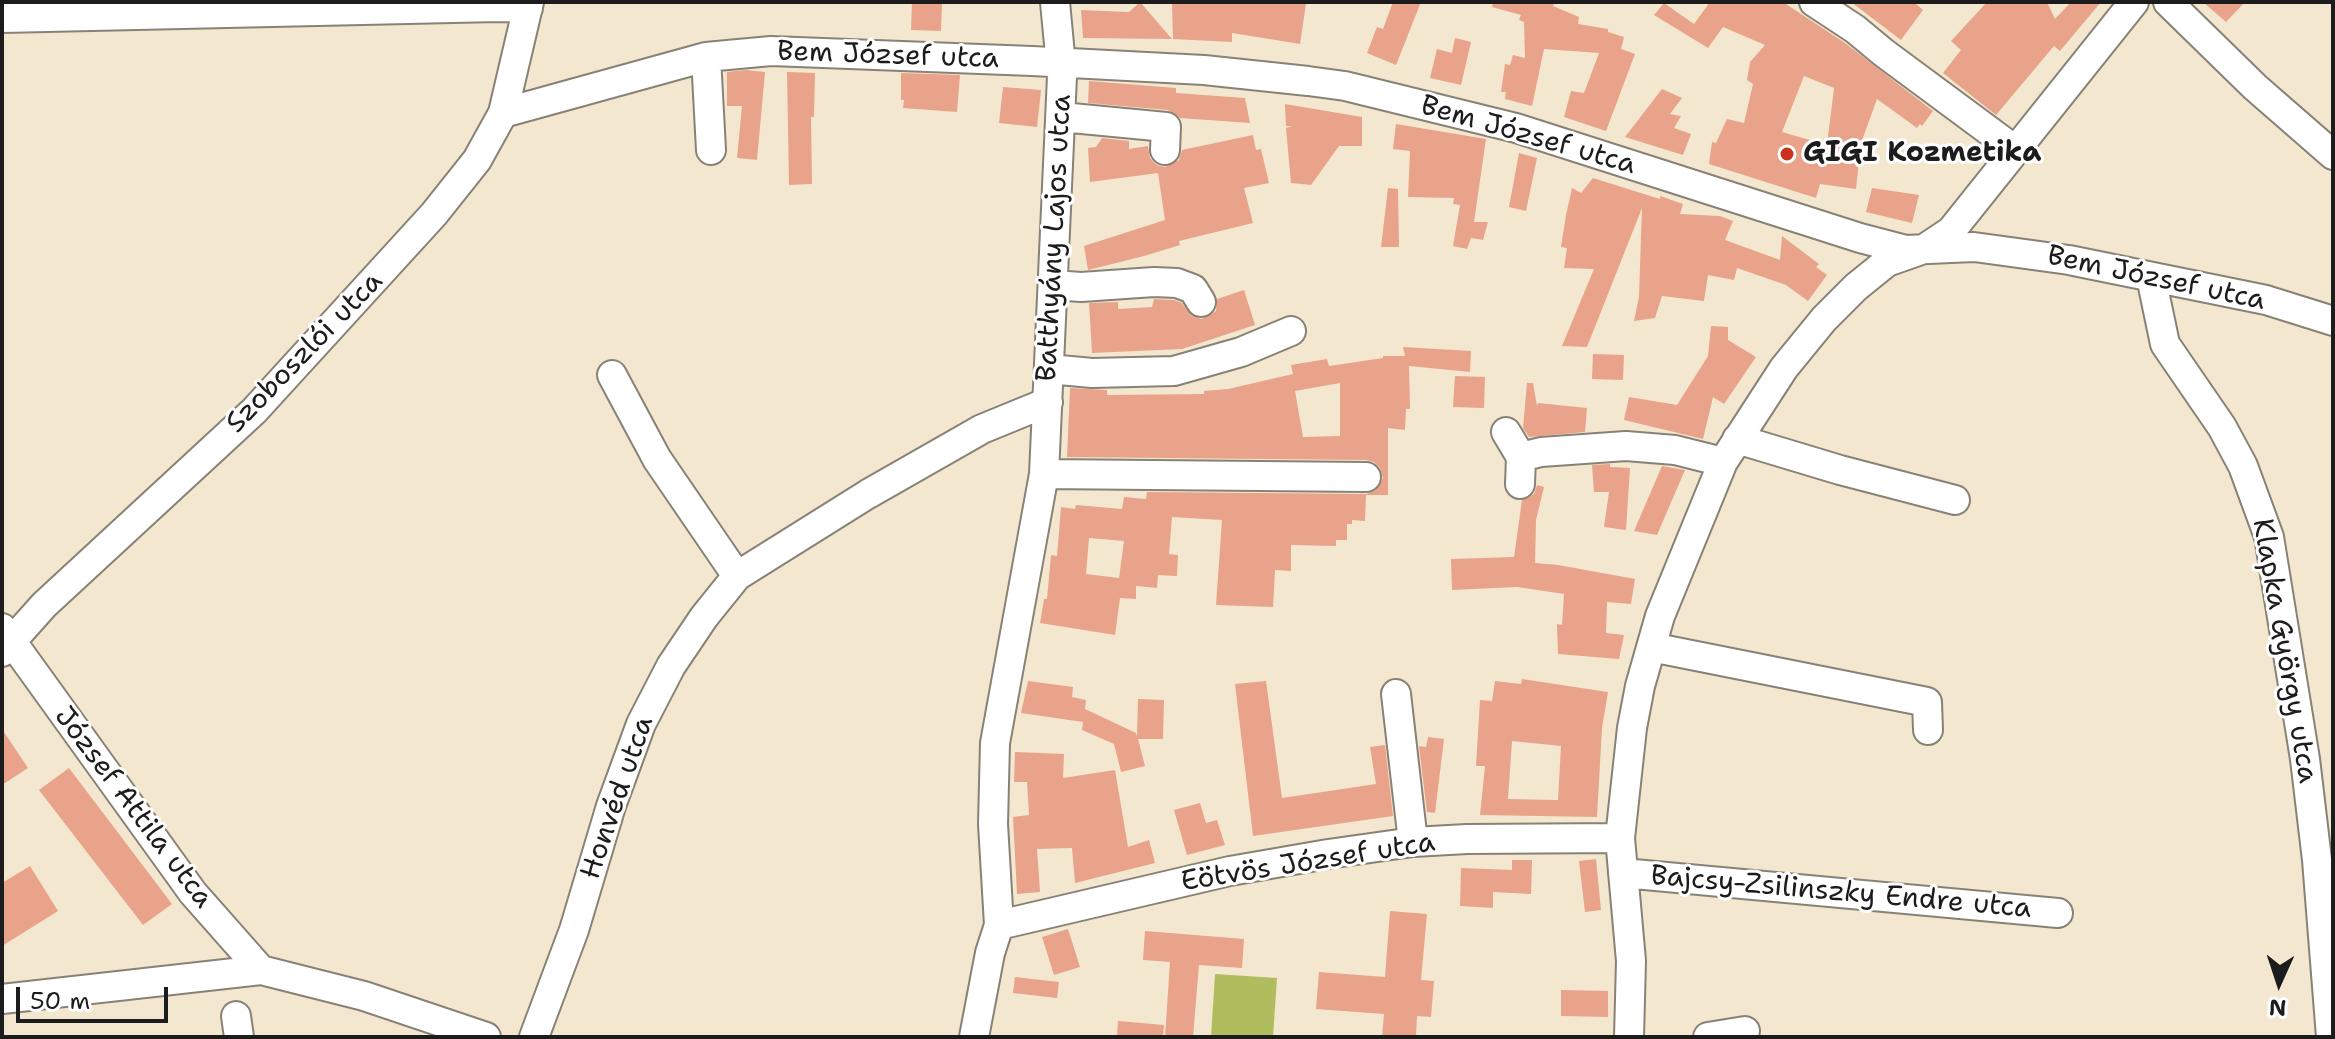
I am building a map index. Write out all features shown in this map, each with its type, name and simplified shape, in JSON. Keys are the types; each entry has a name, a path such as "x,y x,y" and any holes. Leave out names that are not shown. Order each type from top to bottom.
{"street":[{"name":"Batthyány Lajos utca","path":"974,1037 990,953 999,925 993,811 995,743 1044,474 1061,117 1061,63 1055,2"},
{"path":"1814,2 1855,29 2015,150"},
{"name":"Bajcsy-Zsilinszky Endre utca","path":"1629,1037 1631,961 1620,838 1632,728 1660,616 1730,451 1784,368 1817,326 1845,297 1887,262 1924,249 1959,222 2134,2"},
{"path":"2168,2 2255,87 2333,155"},
{"path":"2,18 529,5"},
{"name":"Szoboszlói utca","path":"5,641 254,411 434,214 477,160 503,113 529,5"},
{"name":"Bem József utca","path":"503,113 706,57 771,51 1204,70 1308,81 1492,110 1860,238 1906,250 1974,247 2022,252 2111,267 2266,300 2333,321"},
{"path":"706,57 711,150"},
{"path":"1061,117 1166,127 1165,150"},
{"name":"Klapka György utca","path":"2151,277 2165,344 2222,427 2243,466 2269,537 2305,759 2325,858 2331,1037"},
{"path":"1053,285 1081,287 1177,283 1193,289 1201,302"},
{"path":"1049,369 1092,373 1174,371 1241,352 1291,331"},
{"path":"612,375 657,459 737,576"},
{"name":"Honvéd utca","path":"534,1037 574,930 611,806 641,724 671,666 737,576 868,494 982,429 1048,402"},
{"path":"1506,432 1520,470 1541,452 1626,446 1730,451 1840,470 1955,500"},
{"path":"1044,474 1366,477"},
{"name":"József Attila utca","path":"5,641 193,893 261,970"},
{"path":"1651,647 1927,702 1928,730"},
{"path":"1396,694 1413,842"},
{"name":"Eötvös József utca","path":"999,925 1230,871 1413,842 1620,838"},
{"name":"Bajcsy-Zsilinszky Endre utca","path":"1623,873 2058,913"},
{"path":"2,999 261,970 364,996 486,1037"},
{"path":"1708,1037 1745,1031"}],"green space":[{"path":"1215,974 1277,978 1273,1037 1211,1037"}],"building":[{"path":"912,2 942,2 941,31 911,30"},
{"path":"1140,2 1172,39 1083,38 1081,10 1129,12"},
{"path":"1172,2 1306,4 1300,44 1232,33 1232,42 1173,39"},
{"path":"1393,2 1421,2 1396,65 1367,53 1377,27 1383,29"},
{"path":"1493,2 1555,2 1553,6 1579,17 1578,24 1608,29 1608,32 1624,37 1621,49 1635,54 1606,131 1564,117 1571,91 1584,93 1599,53 1544,49 1532,106 1505,99 1506,92 1501,92 1505,64 1510,65 1513,55 1525,58 1524,22 1519,20 1521,15 1492,7"},
{"path":"1710,2 1783,2 1845,43 1933,111 1917,128 1877,99 1861,143 1856,189 1820,184 1816,198 1709,164 1712,142 1716,143 1727,119 1744,123 1753,84 1747,80 1750,62 1765,45 1723,27 1708,48 1654,15 1664,3 1694,24","holes":["1804,76 1834,88 1827,145 1782,132"]},
{"path":"1851,2 1914,2 1923,10 1901,40"},
{"path":"1987,2 2047,2 2055,19 2071,2 2101,2 2060,51 2054,46 1996,115 1943,73 1961,50 1951,41"},
{"path":"2203,2 2245,2 2226,22"},
{"path":"1455,38 1471,42 1461,85 1430,78 1437,49 1452,53"},
{"path":"727,72 765,72 757,160 737,158 742,106 727,106"},
{"path":"787,72 815,73 814,117 811,117 812,184 789,185"},
{"path":"901,73 960,75 957,112 903,108"},
{"path":"1089,81 1176,88 1176,93 1245,98 1250,123 1180,118 1168,110 1088,103"},
{"path":"1003,87 1041,90 1037,127 999,123"},
{"path":"1662,89 1682,98 1670,114 1681,116 1674,128 1691,134 1683,155 1625,137"},
{"path":"1285,104 1362,117 1362,146 1339,146 1311,185 1291,183 1286,128 1292,126 1286,126"},
{"path":"1396,124 1486,139 1474,222 1488,222 1483,240 1471,238 1467,249 1453,246 1460,205 1453,204 1454,198 1408,197 1410,151 1393,149"},
{"path":"1253,135 1256,150 1261,149 1269,183 1244,188 1253,223 1179,241 1180,245 1088,270 1084,246 1165,220 1158,173 1090,182 1088,148 1096,147 1102,138 1129,141 1129,149 1148,146 1150,158 1157,165 1165,167 1179,160 1182,150"},
{"path":"1519,153 1537,158 1526,211 1509,207"},
{"path":"1593,178 1683,204 1680,214 1720,216 1733,221 1725,240 1780,260 1782,236 1819,264 1816,267 1827,275 1808,301 1786,285 1737,268 1734,280 1708,275 1704,301 1662,296 1655,318 1634,321 1639,297 1642,208 1587,347 1562,346 1594,269 1564,268 1567,248 1561,247 1566,215 1572,188 1581,193"},
{"path":"1388,188 1398,189 1399,247 1381,247"},
{"path":"1872,188 1919,195 1912,223 1866,212"},
{"path":"1244,290 1255,325 1182,349 1092,353 1089,303 1118,302 1118,309 1152,307 1154,299 1174,300 1182,303 1192,316 1202,319 1216,311 1217,299"},
{"path":"1711,326 1728,327 1728,340 1756,357 1724,404 1713,397 1703,439 1624,420 1629,397 1677,405 1708,356"},
{"path":"1403,347 1471,351 1470,372 1409,366 1410,409 1406,409 1405,430 1388,428 1388,495 1366,495 1365,521 1352,520 1352,524 1347,524 1347,540 1336,540 1336,546 1291,545 1291,571 1275,570 1273,607 1216,605 1222,520 1172,517 1169,554 1178,555 1177,576 1158,575 1157,588 1136,586 1136,599 1120,598 1115,635 1040,623 1044,599 1047,599 1051,555 1057,556 1061,507 1075,509 1076,505 1122,509 1124,497 1146,499 1147,492 1366,494 1375,491 1383,478 1380,468 1366,460 1067,457 1070,388 1107,390 1107,395 1204,394 1204,391 1228,389 1293,374 1291,365 1327,359 1329,366 1383,356 1405,356","holes":["1340,383 1340,436 1303,437 1295,391","1089,538 1124,541 1119,578 1086,574"]},
{"path":"1593,354 1624,355 1623,380 1592,379"},
{"path":"1455,376 1485,377 1484,408 1453,407"},
{"path":"1527,383 1533,383 1537,406 1538,403 1587,408 1585,432 1529,437 1523,428"},
{"path":"1610,464 1610,467 1630,468 1626,530 1604,527 1609,492 1594,492 1592,465"},
{"path":"1662,466 1685,470 1657,535 1634,531"},
{"path":"1537,485 1544,487 1536,520 1535,563 1635,579 1631,604 1607,602 1606,633 1624,635 1619,659 1558,654 1557,624 1562,625 1564,594 1517,587 1452,590 1451,559 1514,557 1522,500 1534,494"},
{"path":"1522,679 1608,692 1602,728 1597,817 1480,815 1485,766 1476,766 1480,700 1492,701 1495,681 1521,684","holes":["1512,741 1561,746 1558,800 1508,799"]},
{"path":"1028,681 1073,687 1072,697 1086,700 1085,709 1136,733 1137,737 1138,699 1164,700 1163,739 1138,739 1145,766 1121,772 1114,744 1082,730 1083,722 1021,713"},
{"path":"1266,681 1282,798 1376,784 1370,747 1385,745 1393,816 1253,836 1235,684"},
{"path":"2,729 28,768 2,785"},
{"path":"1428,737 1444,739 1435,813 1427,812 1419,746 1426,747"},
{"path":"1015,752 1064,754 1063,778 1115,770 1128,847 1149,840 1155,863 1075,883 1072,848 1037,849 1040,892 1017,894 1013,817 1029,815 1027,782 1014,782"},
{"path":"69,768 172,904 143,925 39,790"},
{"path":"1200,803 1206,823 1217,820 1225,845 1187,855 1174,810"},
{"path":"1596,859 1601,910 1585,912 1579,861"},
{"path":"1512,860 1532,860 1531,894 1493,892 1493,908 1460,906 1461,868 1512,870"},
{"path":"30,866 58,911 2,946 2,883"},
{"path":"1390,911 1427,914 1421,980 1434,981 1431,1017 1417,1016 1416,1037 1382,1037 1384,1014 1316,1009 1319,972 1385,977"},
{"path":"1068,929 1080,967 1054,975 1042,937"},
{"path":"1145,931 1244,939 1242,968 1199,965 1193,1037 1165,1037 1170,962 1143,960"},
{"path":"1015,977 1059,982 1057,998 1013,993"},
{"path":"1561,990 1608,991 1608,1017 1561,1016"},
{"path":"1118,1021 1164,1025 1163,1037 1117,1037"}],"place":[{"name":"GIGI Kozmetika","path":"1787,154"}]}
